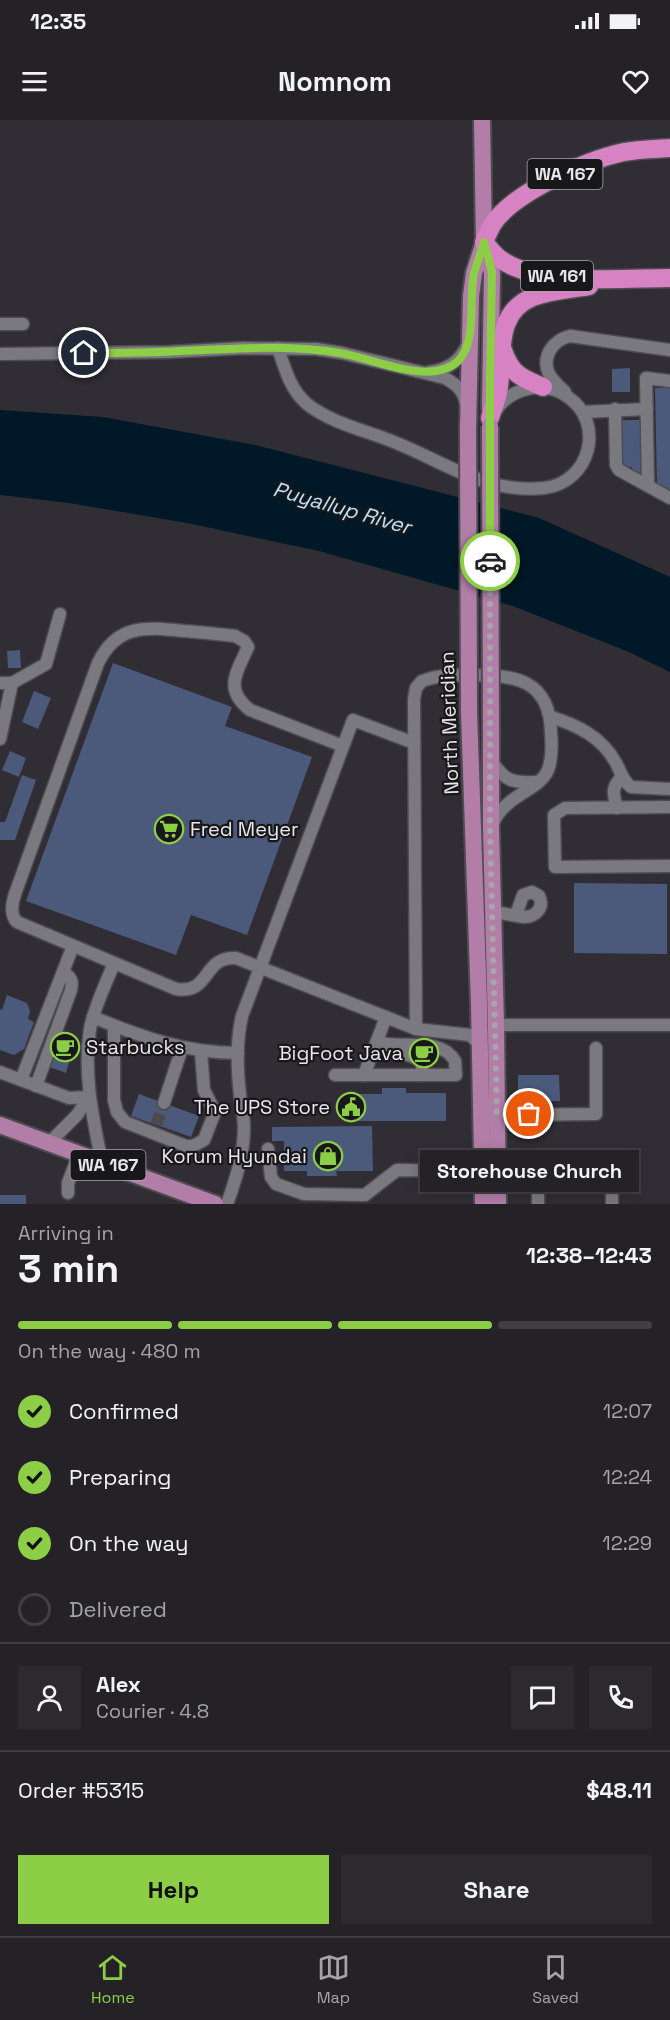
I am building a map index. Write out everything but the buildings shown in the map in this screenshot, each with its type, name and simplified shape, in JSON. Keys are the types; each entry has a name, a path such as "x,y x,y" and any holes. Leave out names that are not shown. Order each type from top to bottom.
{"highway":[{"name":"WA 167","path":"484,242 492,224 509,207 534,189 588,164 624,152 670,148"},
{"name":"WA 161","path":"484,242 500,259 525,271 550,276 589,279 670,278"},
{"name":"WA 167","path":"490,422 499,390 504,328 510,315 531,298 555,291 641,278"},
{"path":"502,348 512,369 526,380 543,387"}],"main road":[{"name":"North Meridian","path":"482,120 484,242 492,272 490,829 494,912 497,1115 487,1203"},
{"name":"North Meridian","path":"484,242 474,273 470,340 469,712 481,1050 490,1171"},
{"name":"WA 167","path":"0,1125 102,1163 180,1198 215,1204"}],"street":[{"path":"0,324 23,324"},
{"path":"278,348 296,393 322,414 339,423 395,442 472,479 495,485 542,488 557,485 571,477 582,465 588,451 590,435 583,412 550,376 547,357 558,340 570,336 670,350"},
{"path":"416,372 439,371 450,367 464,353 470,340"},
{"path":"0,354 278,348 342,353 445,378 455,384 465,399 468,422"},
{"path":"648,485 646,378 670,381"},
{"path":"490,422 504,400 522,390 543,387 559,391 573,400"},
{"path":"615,409 616,465 619,470 670,498"},
{"path":"583,412 647,409"},
{"path":"0,735 6,683 46,664 60,614"},
{"path":"343,746 250,710 241,703 234,682 248,646 235,636 144,628 132,630 114,641 98,663 13,904 13,916 17,922 182,990 195,988 214,964 223,959 236,958 416,1029 470,1035 481,1050"},
{"path":"416,1029 414,694 422,681 453,675 496,675 527,683 538,690 544,699 551,717 548,770 538,782 498,812 490,829"},
{"path":"551,717 587,731 609,752 626,783 636,789 670,789"},
{"path":"227,1204 242,1156 244,1139 238,1053 242,1016 353,720 414,743"},
{"path":"491,760 506,779 522,783 538,782"},
{"path":"617,807 613,787 622,777"},
{"path":"670,807 565,808 554,814 555,867 670,866"},
{"path":"494,912 516,915"},
{"path":"21,1080 73,946"},
{"path":"102,1163 89,1097 89,1042 93,1017 114,963"},
{"path":"36,1086 73,982 71,977 63,972"},
{"path":"439,1031 465,1026 472,1020 479,1004"},
{"path":"93,1017 144,1037 183,1048 201,1052 238,1053"},
{"path":"364,1075 386,1017"},
{"path":"496,1025 670,1025"},
{"path":"114,1026 114,1100 117,1112 129,1124 155,1129 186,1146 198,1144 204,1140 215,1112 204,1090 201,1052"},
{"path":"334,1076 456,1075 455,1061 445,1052 421,1043 375,1047"},
{"path":"375,1047 415,1058 423,1063 421,1075"},
{"path":"164,1103 183,1048"},
{"path":"497,1115 596,1114 596,1048"},
{"path":"0,1072 69,1098 89,1097"},
{"path":"49,1143 77,1115 89,1097"},
{"path":"268,1149 270,1177 276,1184 321,1199 365,1195 397,1170 612,1171 612,1204"},
{"path":"68,1192 68,1183 79,1154"},
{"path":"538,1171 538,1204"}],"water":[{"name":"Puyallup River","path":"0,410 103,417 255,445 539,518 670,577 670,672 629,652 513,606 319,551 187,523 69,503 0,495"}],"tunnel":[{"path":"156,1125 164,1103"}],"way so far":[{"path":"490,561 490,829 494,912 497,1115 529,1114"}],"place":[{"name":"Fred Meyer","path":"169,829"},
{"name":"Starbucks","path":"65,1047"},
{"name":"BigFoot Java","path":"424,1053"},
{"name":"The UPS Store","path":"351,1107"},
{"name":"Storehouse Church","path":"529,1114"},
{"name":"Korum Hyundai","path":"328,1156"}],"route":[{"path":"84,353 278,348 342,353 416,372 439,371 458,361 470,340 474,273 484,242 492,272 489,426 490,561"}]}
